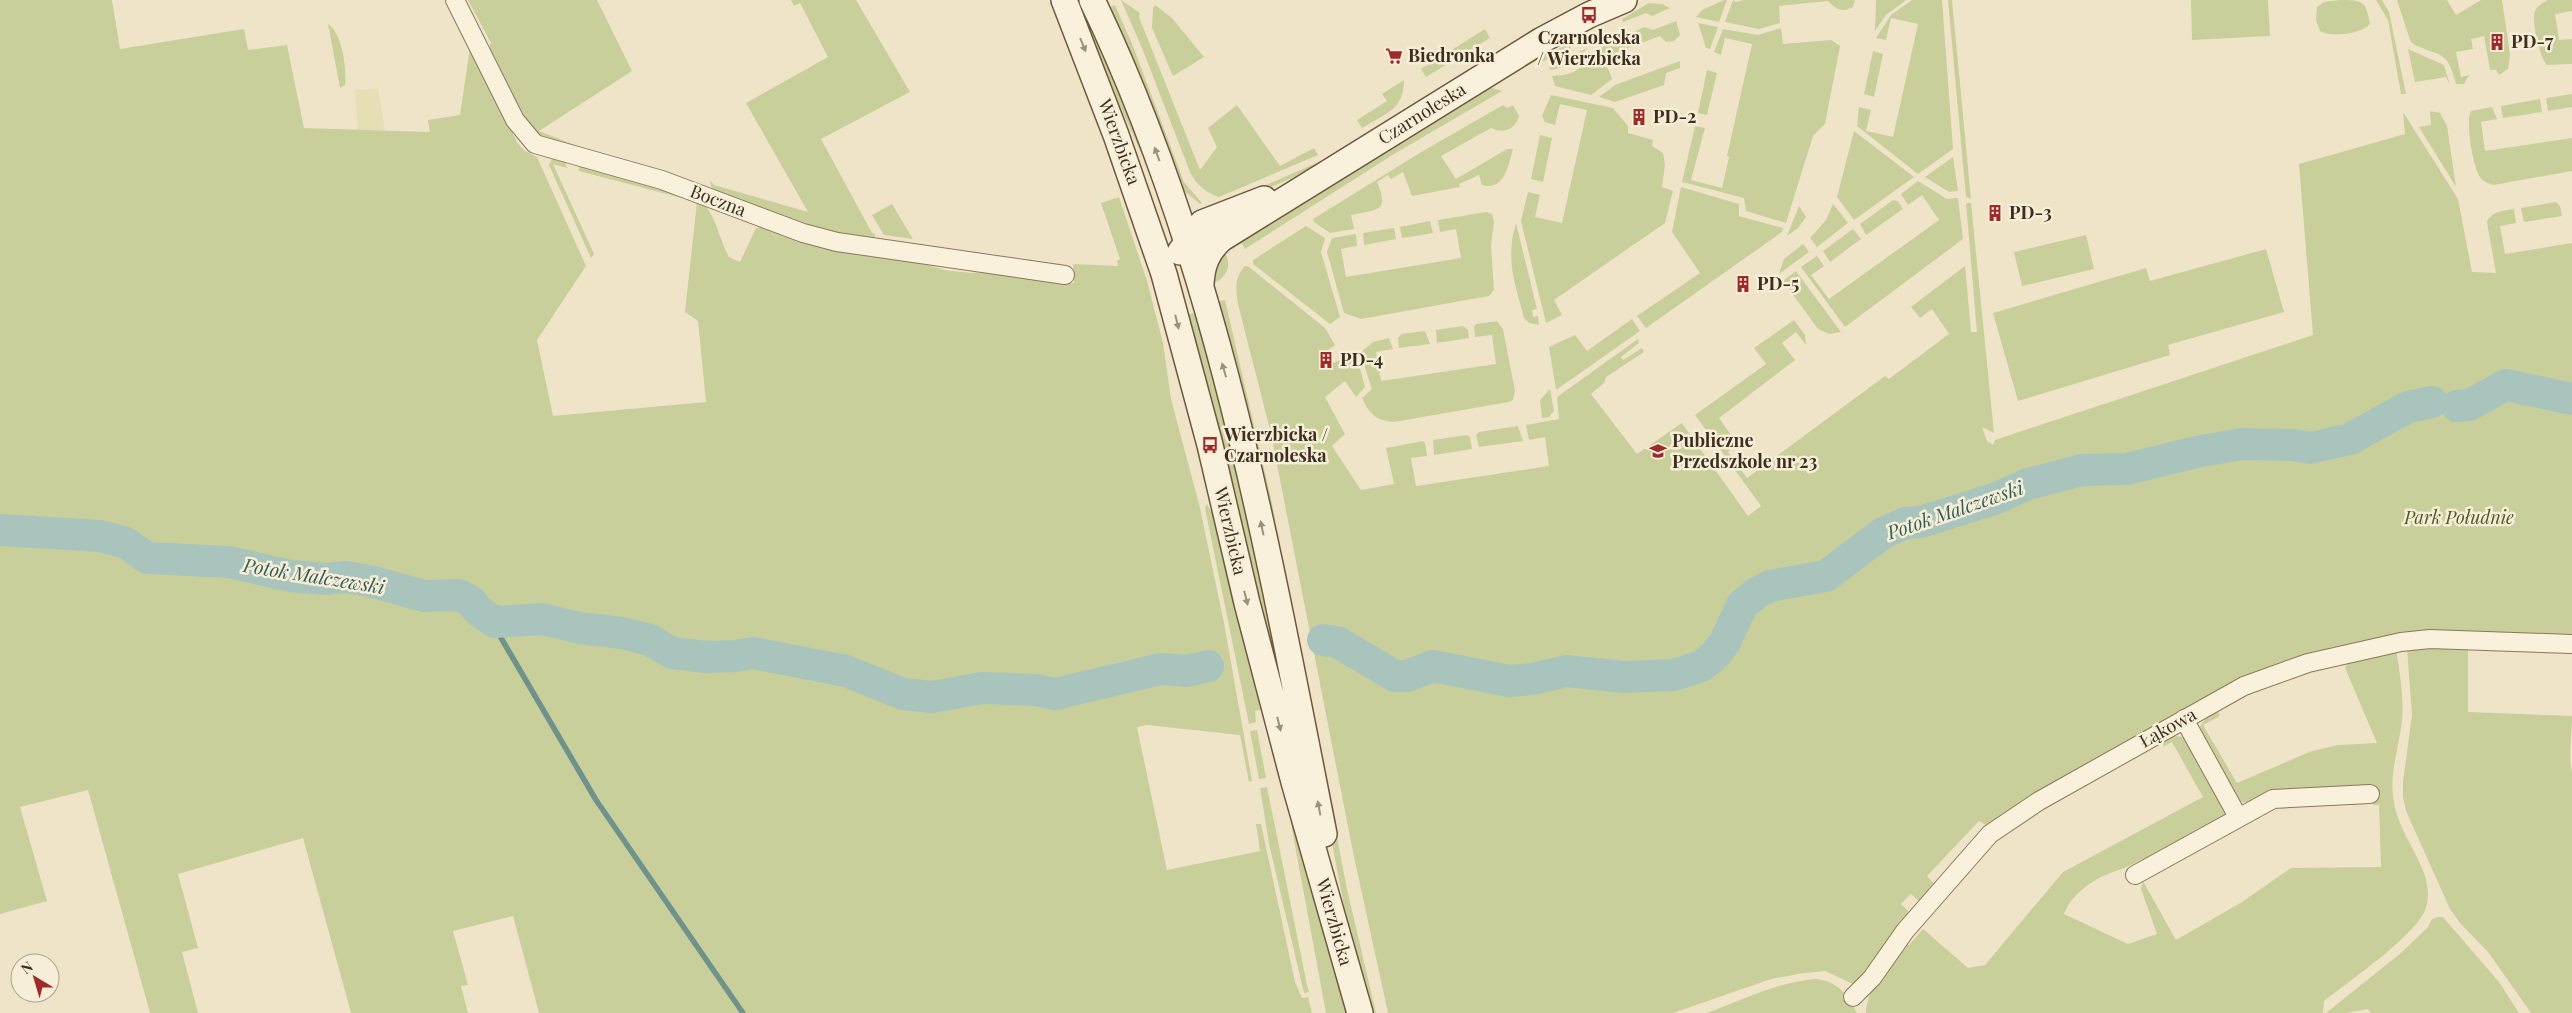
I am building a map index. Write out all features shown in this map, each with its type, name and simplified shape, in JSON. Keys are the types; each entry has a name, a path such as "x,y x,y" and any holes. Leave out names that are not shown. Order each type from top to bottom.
{"street":[{"name":"Boczna","path":"455,0 515,120 535,144 662,180 803,233 836,242 1065,275"},
{"name":"Wierzbicka","path":"1064,0 1143,208 1170,298 1210,445 1247,604 1359,1012"},
{"name":"Wierzbicka","path":"1092,0 1143,117 1188,241 1253,486 1359,1012"},
{"name":"Czarnoleska","path":"1188,241 1202,244 1216,229 1326,173 1542,40 1582,18 1624,0"},
{"path":"1174,200 1183,210 1216,229 1210,250 1205,259 1201,290"},
{"path":"1143,208 1161,228 1188,241 1173,270 1170,298"},
{"name":"Łąkowa","path":"1853,998 1872,978 1905,931 1990,834 2039,801 2244,686 2272,675 2377,646 2430,639 2572,644"},
{"path":"2184,719 2238,817"},
{"path":"2135,875 2263,804 2286,797 2370,794"}],"shaded area":[{"path":"378,89 385,130 358,130 355,90"}],"green space":[{"path":"0,0 112,0 120,49 244,29 248,50 287,45 304,128 430,132 428,120 460,115 470,48 518,144 525,151 537,157 586,266 537,340 553,416 706,402 698,321 685,312 697,202 579,171 579,164 646,178 682,190 696,197 709,210 729,257 740,262 756,228 761,227 793,237 847,249 902,257 944,270 971,273 988,272 1065,284 1074,283 1073,264 1118,266 1117,261 1120,259 1101,203 1119,197 1147,281 1163,343 1171,399 1200,508 1224,623 1252,781 1249,782 1240,735 1147,725 1137,727 1167,870 1260,851 1256,824 1261,824 1295,982 1302,998 1308,997 1312,1013 539,1013 513,916 453,931 468,985 461,986 468,1013 351,1013 303,838 178,874 198,948 182,952 198,1013 150,1013 88,790 20,807 47,901 0,914"},
{"path":"468,0 597,0 632,71 539,131 593,152 537,137 517,111 489,48 491,43"},
{"path":"791,0 856,0 910,92 821,139 872,233 875,234 873,243 814,231 712,190 710,180 714,185 808,212 746,103 828,57 800,3 794,6"},
{"path":"1121,0 1140,13 1139,17 1200,170 1217,147 1208,128 1237,105 1280,166 1314,148 1318,155 1219,197 1202,188 1190,172 1142,48"},
{"path":"1727,0 1719,22 1696,17 1702,10"},
{"path":"1733,0 1736,2 1744,0 1855,0 1853,7 1846,10 1837,8 1828,1 1779,6 1780,23 1759,29 1725,22"},
{"path":"1876,0 1906,0 1886,15 1875,31"},
{"path":"1912,0 1942,0 1953,149 1918,174 1857,126 1859,107 1871,110 1866,131 1893,137 1918,24 1891,18 1886,40 1876,38 1891,15"},
{"path":"1948,0 1952,0 1971,199 1966,197"},
{"path":"2191,0 2268,0 2270,36 2192,40"},
{"path":"2340,0 2362,3 2367,11 2370,24 2360,30 2346,34 2332,34 2320,31 2316,20 2317,7 2324,2"},
{"path":"2376,0 2382,0 2389,12 2406,94 2401,94 2388,20"},
{"path":"2397,0 2447,0 2456,15 2481,0 2502,0 2510,54 2508,69 2499,75 2496,70 2490,70 2484,36 2471,39 2473,49 2456,52 2461,77 2469,75 2464,84 2456,84 2450,65 2442,56 2413,44 2410,40"},
{"path":"2547,0 2572,0 2572,11 2555,14 2559,40 2572,39 2572,64 2547,65 2544,61 2535,30 2534,16 2537,8"},
{"path":"1649,3 1662,4 1670,8 1652,16 1646,13 1623,22 1622,19"},
{"path":"1115,5 1133,46 1184,182 1202,203 1200,204 1182,189 1105,9"},
{"path":"1155,5 1172,18 1204,57 1173,76 1152,28 1153,8"},
{"path":"1088,14 1149,160 1167,220 1143,157 1101,65 1082,16"},
{"path":"1676,21 1680,35 1674,41 1666,42 1660,36 1604,57 1612,79 1591,95 1555,86 1552,76 1576,71 1591,55 1609,44 1644,27 1653,30"},
{"path":"1698,23 1718,27 1710,49 1706,48"},
{"path":"328,24 337,35 342,52 345,85 340,88"},
{"path":"1781,28 1783,44 1831,40 1840,46 1825,124 1813,136 1786,223 1746,211 1744,198 1682,182 1695,126 1705,128 1691,180 1722,188 1729,157 1727,156 1752,44 1725,38 1721,55 1714,52 1723,29 1758,35"},
{"path":"1485,29 1490,38 1426,77 1421,69"},
{"path":"1570,44 1571,48 1540,63 1537,57"},
{"path":"1587,48 1575,64 1551,70 1549,67"},
{"path":"2408,49 2444,65 2450,85 2446,77 2415,82"},
{"path":"1873,51 1883,54 1874,97 1864,94"},
{"path":"1680,61 1680,68 1666,73 1664,85 1615,102 1599,97 1615,85"},
{"path":"1707,70 1717,73 1707,115 1698,113"},
{"path":"1404,80 1401,98 1397,105 1385,115 1362,128 1357,120 1387,101 1382,94"},
{"path":"1489,87 1502,91 1394,154 1245,249 1239,239"},
{"path":"2572,94 2572,107 2548,111 2546,98"},
{"path":"1551,95 1613,108 1628,126 1628,133 1653,140 1652,146 1663,153 1665,165 1662,187 1673,191 1665,223 1554,300 1562,315 1546,323 1521,221 1528,192 1540,195 1535,217 1562,223 1587,110 1560,104 1555,125 1545,122 1542,116"},
{"path":"2540,99 2542,112 2503,118 2501,106"},
{"path":"1503,105 1507,108 1513,105 1519,116 1512,128 1500,131 1491,128 1441,156 1456,179 1507,149 1513,149 1507,169 1496,184 1482,185 1479,175 1459,184 1460,187 1412,196 1403,172 1391,179 1388,175 1377,182 1381,192 1382,204 1375,210 1351,215 1354,229 1330,233 1314,222 1313,219 1423,151"},
{"path":"2492,107 2497,119 2481,122 2485,151 2572,138 2572,171 2493,185 2483,180 2477,172 2472,154 2469,116 2471,111"},
{"path":"2430,111 2440,113 2447,126 2456,187 2419,127 2431,125"},
{"name":"Park Południe","path":"2403,112 2458,199 2472,272 2496,273 2487,222 2489,218 2498,212 2514,209 2516,223 2500,226 2505,254 2572,243 2572,636 2488,633 2288,661 2251,675 1987,826 1979,821 1927,876 1935,885 1920,902 1911,894 1901,904 1912,915 1864,980 1853,984 1825,971 1804,973 1771,979 1673,1013 1388,1013 1354,857 1271,434 1238,304 1237,279 1245,266 1249,267 1325,328 1335,345 1327,351 1334,363 1350,354 1356,354 1365,387 1356,397 1345,381 1325,397 1345,434 1332,446 1361,490 1394,484 1386,448 1423,441 1427,456 1411,458 1416,486 1549,466 1545,437 1529,440 1526,425 1559,419 1557,397 1638,339 1639,343 1621,357 1623,360 1642,348 1644,352 1606,377 1604,383 1591,394 1637,454 1682,423 1748,516 1761,506 1695,415 1766,364 1754,348 1794,320 1805,335 1806,345 1796,332 1782,343 1795,360 1719,418 1736,442 1736,445 1728,452 1747,478 1885,376 1889,379 1949,334 1932,309 1920,318 1911,307 1965,266 1971,332 1977,332 1966,203 1971,203 1994,433 1982,427 1987,441 1993,445 1995,440 2313,335 2299,164 2405,134"},
{"path":"1854,131 1914,177 1854,220 1837,197"},
{"path":"1540,135 1552,138 1543,182 1531,179"},
{"path":"1953,157 1958,191 1949,192 1925,177"},
{"path":"552,158 565,161 567,168 553,164 594,254 591,258 549,165"},
{"path":"1321,161 1320,164 1274,186 1250,196 1225,203"},
{"path":"1918,181 1947,199 1958,198 1963,239 1845,327 1801,267 1817,256 1824,266 1811,275 1829,299 1939,220 1922,195 1908,205 1901,194"},
{"path":"1681,187 1739,204 1739,216 1783,228 1782,232 1646,328 1637,316 1700,273 1672,232"},
{"path":"1893,200 1898,201 1903,209 1866,235 1860,224"},
{"path":"2556,202 2560,206 2562,216 2524,222 2521,208"},
{"path":"892,204 913,239 884,235 872,215"},
{"path":"1833,204 1848,223 1817,247 1810,238 1826,220"},
{"path":"1799,206 1806,217 1798,228 1787,236"},
{"path":"1486,212 1492,214 1494,221 1491,246 1494,290 1489,296 1361,319 1344,313 1327,252 1332,238 1356,234 1357,246 1341,249 1346,277 1461,258 1456,229 1440,232 1438,220"},
{"path":"1430,221 1433,233 1402,238 1400,227"},
{"path":"1516,223 1537,309 1532,310 1533,317 1538,316 1539,325 1529,323 1524,318 1512,271 1511,248"},
{"path":"1306,226 1325,238 1321,252 1340,317 1330,324 1253,264 1253,260"},
{"path":"1394,228 1396,239 1364,245 1363,233"},
{"path":"1853,229 1861,239 1830,262 1823,251"},
{"path":"2086,235 2094,269 2022,286 2014,252"},
{"path":"1803,244 1809,252 1779,274 1784,259"},
{"path":"2266,249 2284,312 2168,345 2170,355 2018,401 1993,313 2146,268 2150,281"},
{"path":"1224,251 1228,261 1227,271 1221,279 1211,284 1211,277"},
{"path":"1796,271 1841,332 1829,334 1818,329 1783,281"},
{"path":"1225,300 1272,503 1347,889 1376,1013 1369,1013 1350,937 1318,770 1217,302"},
{"path":"1199,312 1225,407 1298,756 1186,315"},
{"path":"1632,319 1640,331 1556,390 1549,347 1575,335 1587,351"},
{"path":"1497,321 1503,329 1515,391 1513,400 1394,422 1374,416 1368,408 1362,398 1372,389 1360,353 1373,342 1389,338 1393,349 1376,352 1381,381 1496,364 1492,335 1475,337 1474,327 1476,324"},
{"path":"1463,326 1468,330 1469,338 1437,343 1436,330"},
{"path":"1425,331 1430,344 1399,348 1398,338 1401,334"},
{"path":"1550,389 1554,411 1549,417 1542,418 1540,400"},
{"path":"1518,426 1523,441 1479,447 1476,435 1479,432"},
{"path":"1467,435 1470,437 1472,449 1434,455 1433,440"},
{"path":"1207,504 1216,520 1264,709 1255,711 1256,722 1249,724 1205,508"},
{"path":"2468,647 2468,712 2572,716 2570,752 2572,772 2572,1013 2531,1013 2488,952 2460,923 2450,909 2406,811 2403,797 2403,782 2412,715 2407,648"},
{"path":"2396,650 2401,686 2402,721 2394,768 2393,796 2401,826 2424,873 2428,901 2419,921 2408,933 2380,958 2324,1001 2323,1013 1866,1013 1870,994 1885,967 1903,942 1909,945 1923,929 1968,968 1985,965 2063,872 2203,797 2172,742 2164,746 2161,741 2175,736 2184,737 2227,813 2226,817 2156,857 2141,860 2094,881 2079,892 2064,914 2128,944 2157,934 2141,889 2143,881 2176,940 2242,902 2291,868 2381,867 2379,805 2373,805 2373,785 2290,789 2252,803 2241,802 2202,734 2200,726 2209,714 2217,710 2220,716 2203,725 2237,783 2312,751 2338,745 2377,743 2345,668 2349,661"},
{"path":"1257,730 1266,778 1259,779 1250,731"},
{"path":"1282,775 1349,1013 1326,1013"},
{"path":"1267,787 1309,992 1304,993 1269,844 1260,788"},
{"path":"2443,917 2499,982 2519,1013 2371,1013 2368,1009 2346,1013 2326,1013 2401,953 2428,927 2432,919"},
{"path":"1815,979 1830,982 1841,990 1857,1013 1707,1013 1774,988"}],"waterway":[{"name":"Potok Malczewski","path":"2457,406 2469,405 2506,385 2572,399"},
{"name":"Potok Malczewski","path":"1323,640 1337,642 1395,676 1407,676 1433,666 1509,681 1533,679 1566,671 1625,677 1674,675 1702,666 1715,655 1725,642 1742,605 1758,592 1770,586 1826,576 1883,533 1905,523 1921,522 1997,498 2028,484 2082,470 2127,469 2196,452 2242,444 2293,445 2310,448 2350,439 2408,407 2432,402"},
{"name":"Potok Malczewski","path":"0,530 100,536 126,543 147,558 229,562 290,576 327,579 346,577 370,581 424,596 459,595 469,600 480,612 495,622 542,619 579,628 622,633 650,640 672,653 706,657 736,656 753,653 846,671 903,694 932,697 982,688 1036,690 1055,694 1161,669 1187,671 1208,666"},
{"path":"495,622 497,631 596,800 743,1013"}],"place":[{"name":"Czarnoleska / Wierzbicka","path":"1589,15"},
{"name":"PD-7","path":"2497,42"},
{"name":"Biedronka","path":"1394,56"},
{"name":"PD-2","path":"1639,117"},
{"name":"PD-3","path":"1995,213"},
{"name":"PD-5","path":"1743,284"},
{"name":"PD-4","path":"1326,360"},
{"name":"Wierzbicka / Czarnoleska","path":"1210,445"},
{"name":"Publiczne Przedszkole nr 23","path":"1658,451"}]}
